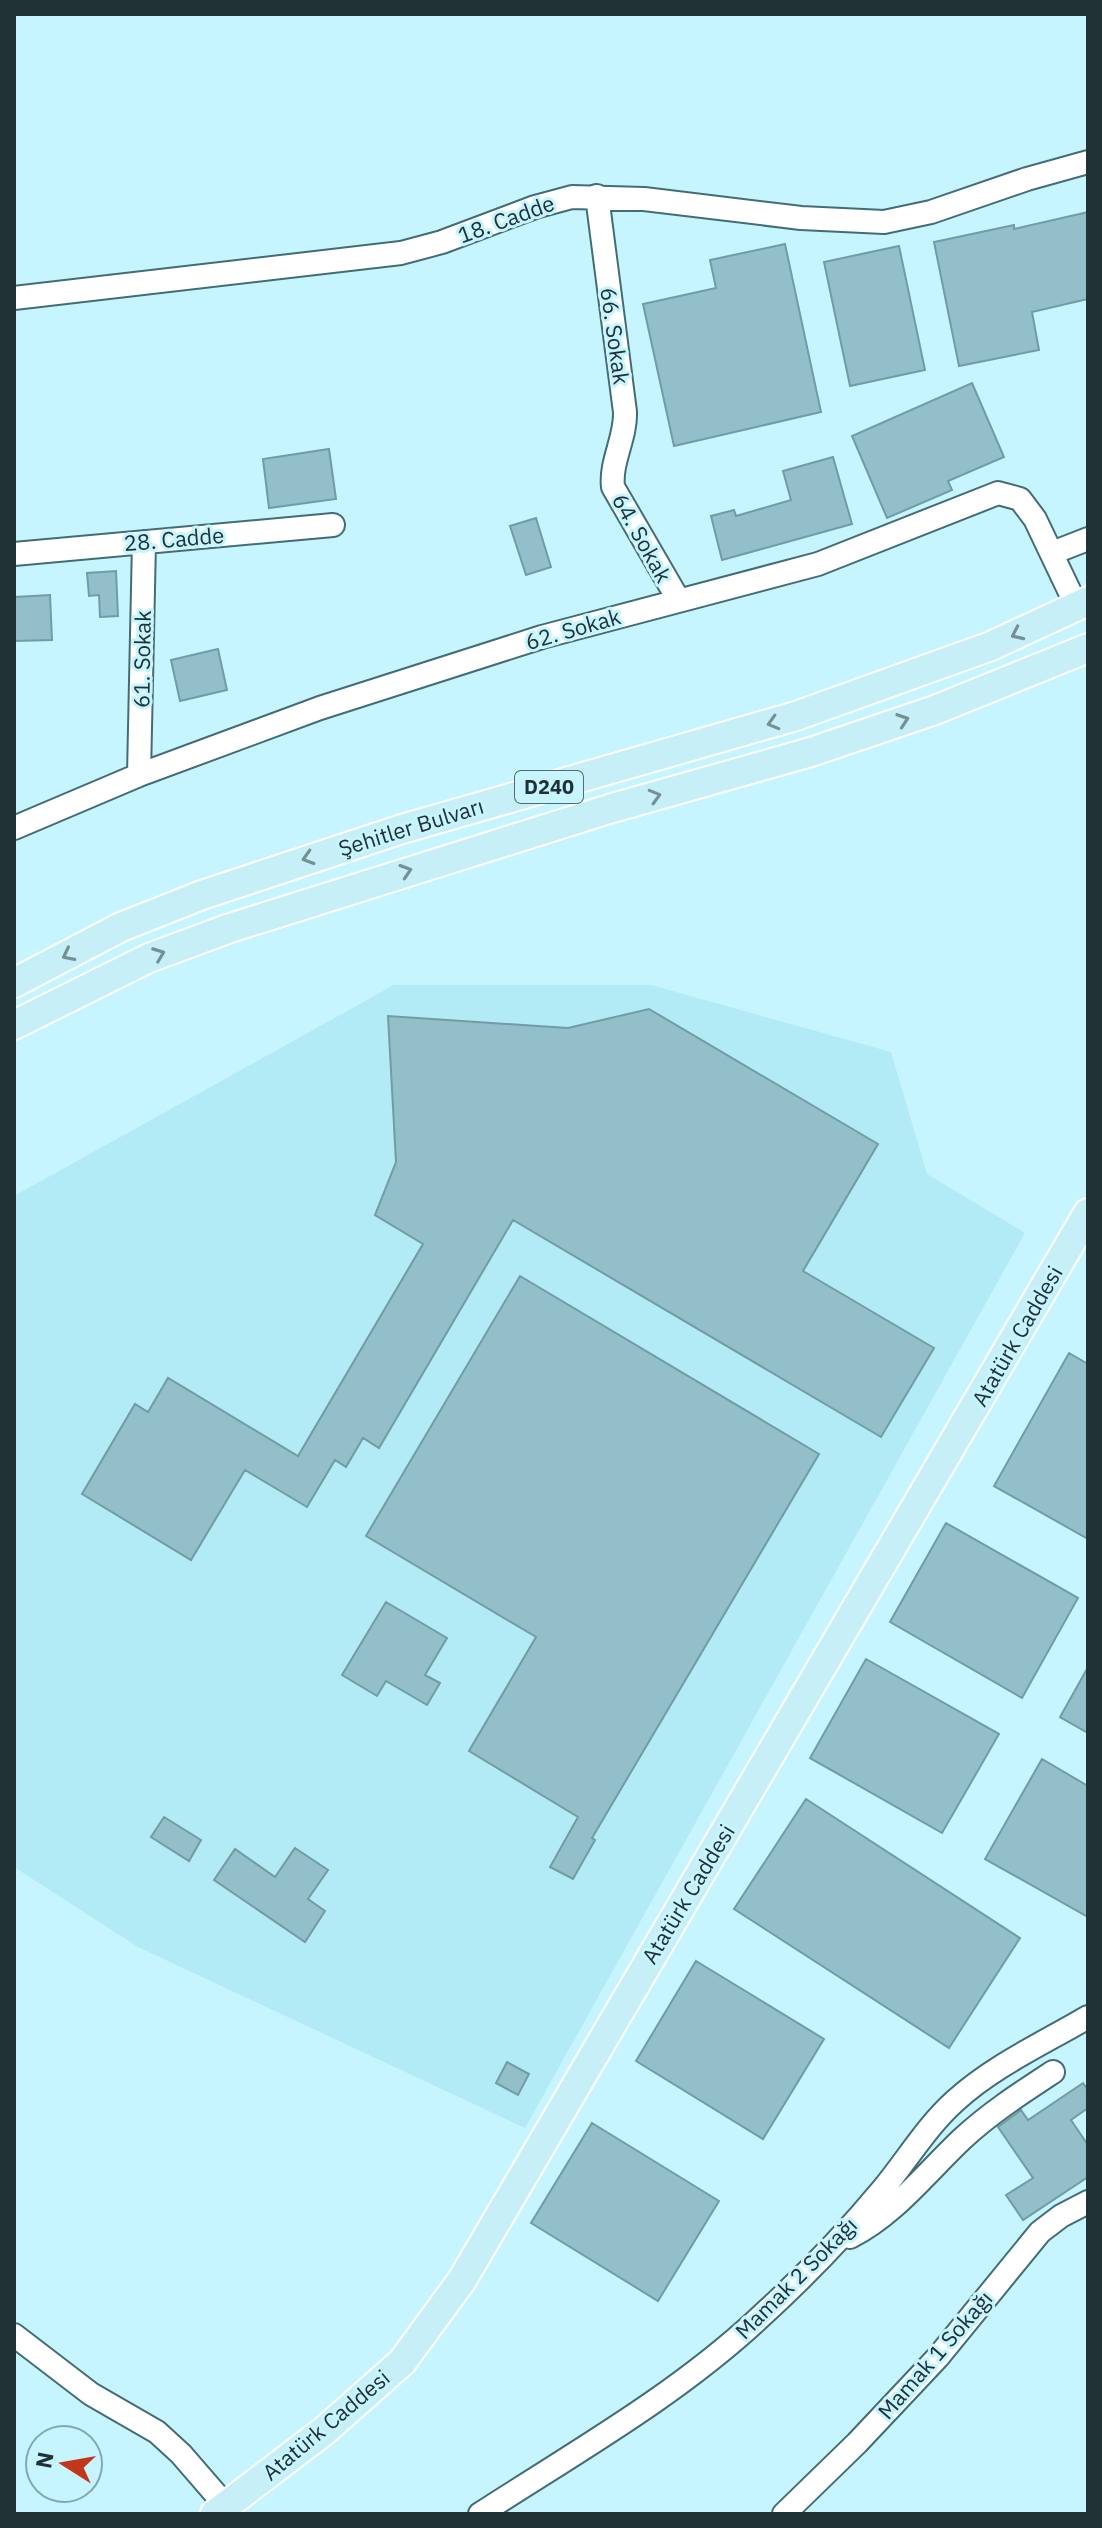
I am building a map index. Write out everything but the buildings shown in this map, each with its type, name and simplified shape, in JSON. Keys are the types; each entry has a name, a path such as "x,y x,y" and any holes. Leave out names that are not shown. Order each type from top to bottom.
{"main road":[{"name":"Şehitler Bulvarı","path":"14,983 121,927 215,890 402,829 796,716 991,646 1082,604"},
{"name":"Şehitler Bulvarı","path":"14,1025 149,958 230,928 565,823 811,752 935,710 1088,648"},
{"name":"Atatürk Caddesi","path":"221,2510 324,2431 402,2362 462,2280 1088,1213"}],"street":[{"name":"18. Cadde","path":"14,298 401,253 572,197 644,199 801,218 884,222 931,212 1088,162"},
{"name":"66. Sokak","path":"597,196 625,412 622,445 611,474"},
{"name":"64. Sokak","path":"611,474 613,487 621,502 678,599"},
{"name":"62. Sokak","path":"14,828 139,775 253,732 428,672 678,599 818,564 998,493 1020,499 1035,519 1082,604"},
{"name":"28. Cadde","path":"14,554 333,525"},
{"path":"1052,553 1088,539"},
{"name":"61. Sokak","path":"139,775 144,542"},
{"name":"Mamak 2 Sokağı","path":"480,2514 697,2370 755,2322 834,2245 897,2172 938,2117 958,2098 1004,2066 1088,2017"},
{"path":"834,2245 885,2216 965,2135 998,2108 1053,2072"},
{"name":"Mamak 1 Sokağı","path":"784,2514 938,2357 1040,2232 1061,2216 1088,2202"},
{"path":"14,2335 91,2394 157,2432 181,2454 221,2510"}],"shaded area":[{"path":"394,985 651,985 891,1052 927,1174 1025,1233 525,2128 138,1947 14,1867 14,1196"}]}
